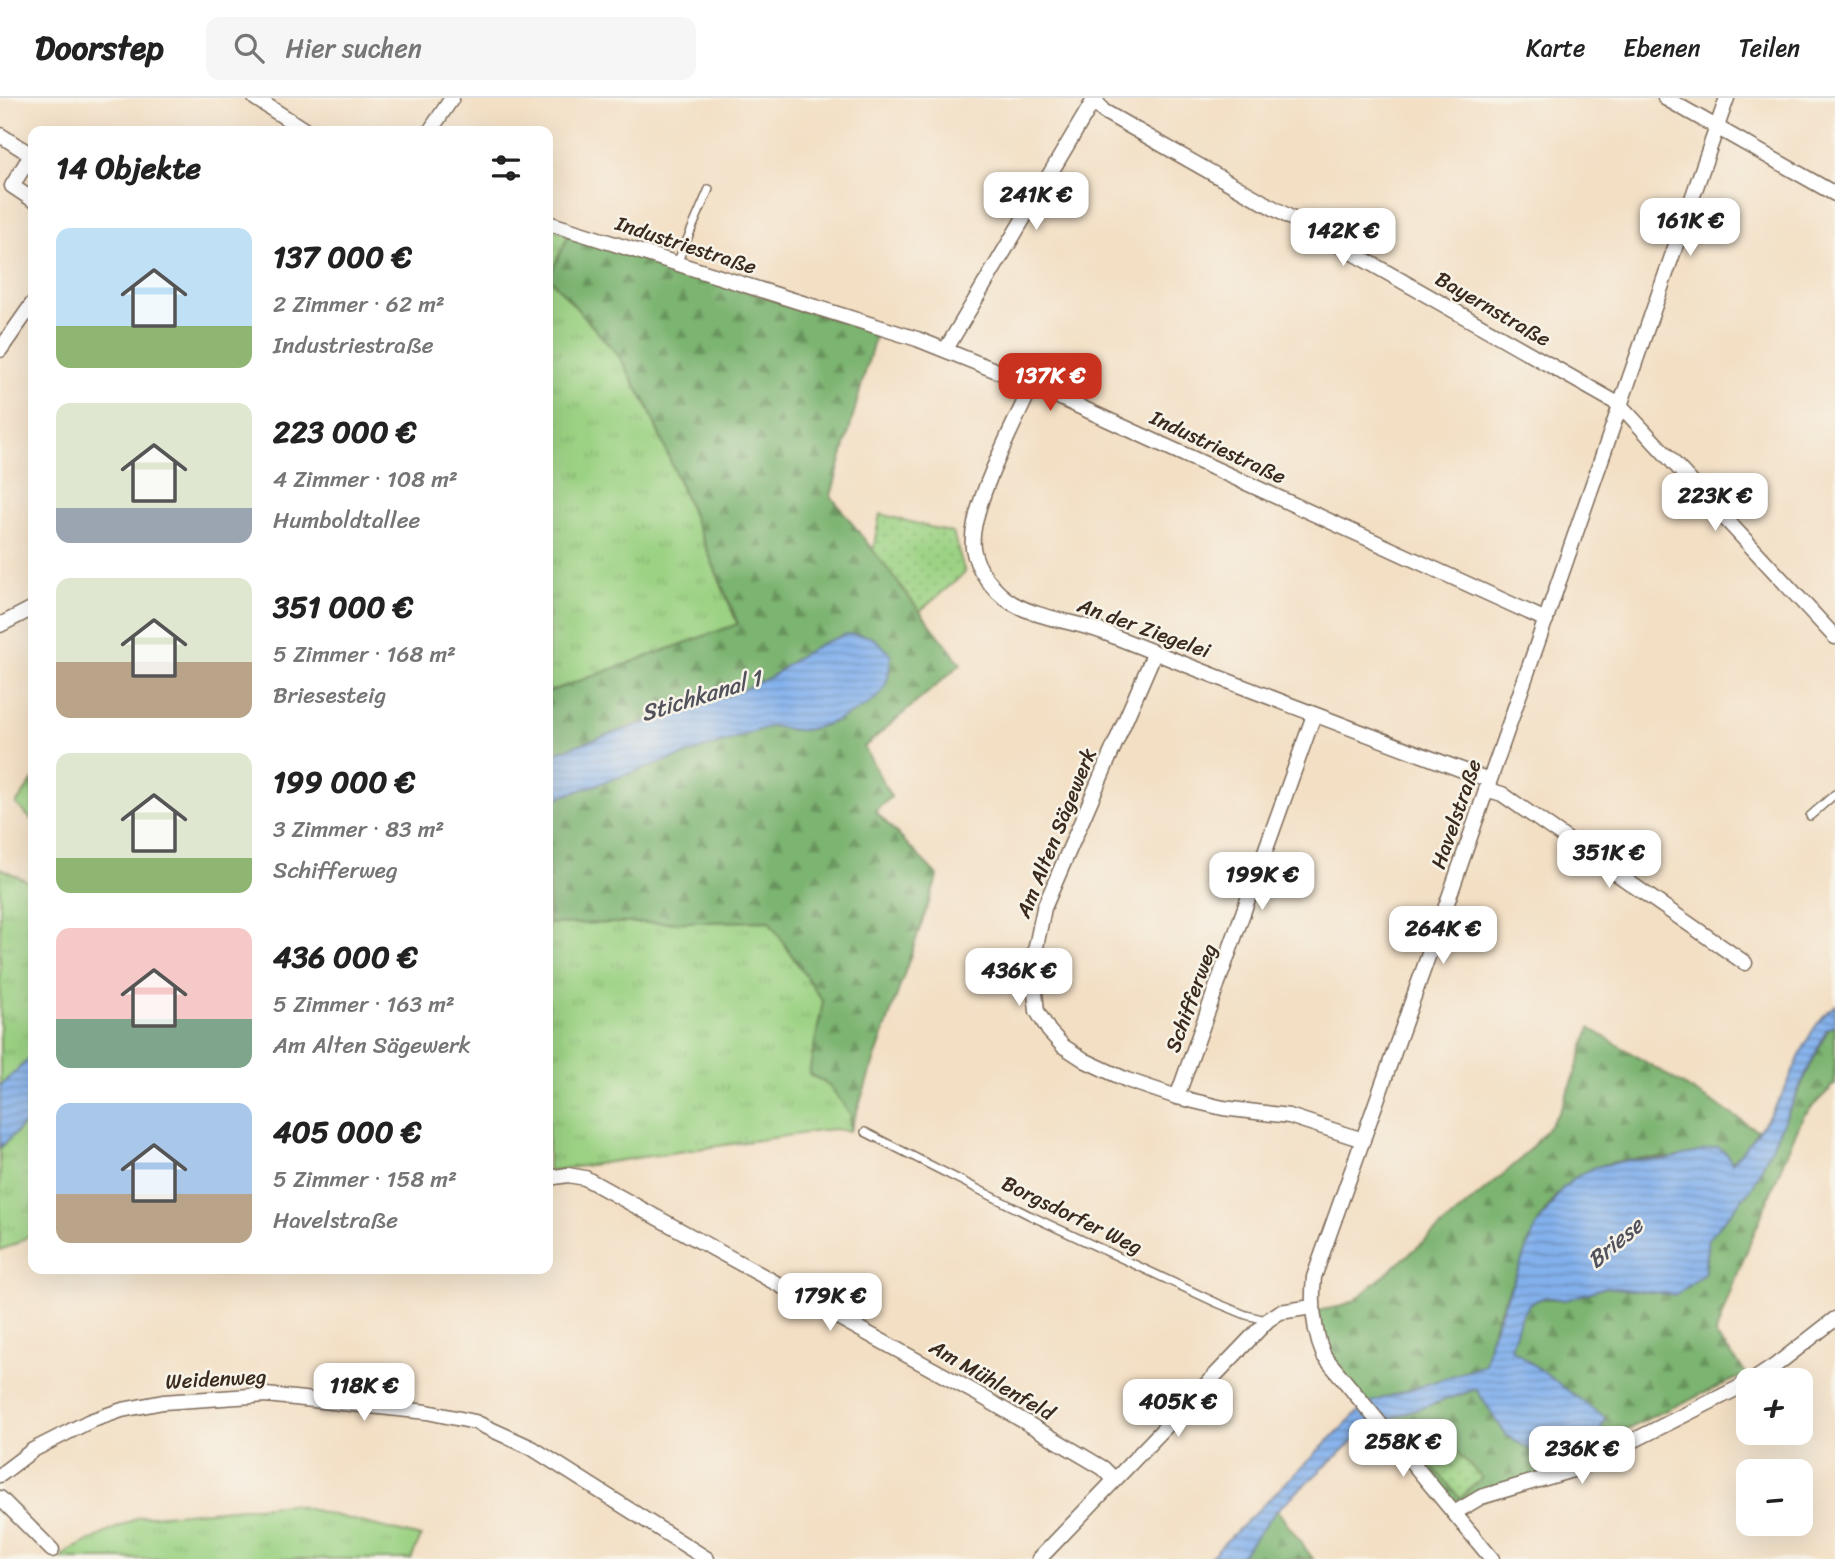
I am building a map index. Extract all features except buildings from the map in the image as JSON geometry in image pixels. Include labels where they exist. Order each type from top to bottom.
[{"type":"street","points":[[255,98],[298,126]]},
{"type":"street","points":[[433,126],[452,98]]},
{"type":"street","points":[[946,349],[1094,98]]},
{"type":"street","name":"Bayernstraße","points":[[1094,98],[1103,111],[1620,405],[1835,637]]},
{"type":"street","points":[[1665,98],[1835,194]]},
{"type":"street","name":"Havelstraße","points":[[1492,1559],[1324,1356],[1315,1332],[1312,1307],[1314,1277],[1727,98]]},
{"type":"street","points":[[0,135],[28,153]]},
{"type":"street","points":[[28,162],[12,186],[28,197]]},
{"type":"street","name":"Industriestraße","points":[[553,225],[946,349],[1032,385],[1546,620]]},
{"type":"street","points":[[0,350],[28,310]]},
{"type":"street","name":"An der Ziegelei","points":[[1032,385],[983,495],[974,523],[973,549],[980,568],[996,591],[1012,603],[1030,611],[1100,631],[1488,785],[1745,963]]},
{"type":"street","points":[[0,625],[28,611]]},
{"type":"street","name":"Am Alten Sägewerk","points":[[1153,654],[1044,908],[1034,955],[1033,978],[1037,1010],[1049,1031],[1063,1046],[1086,1061],[1127,1080],[1177,1097],[1223,1108],[1289,1116],[1363,1140]]},
{"type":"street","name":"Schifferweg","points":[[1177,1097],[1314,715]]},
{"type":"street","name":"Am Mühlenfeld","points":[[553,1177],[568,1175],[585,1178],[975,1393],[1103,1468],[1114,1479]]},
{"type":"street","points":[[1039,1559],[1268,1320],[1280,1312],[1312,1307]]},
{"type":"street","points":[[1773,1368],[1835,1319]]},
{"type":"street","points":[[1454,1513],[1481,1497],[1579,1468],[1736,1389]]},
{"type":"street","name":"Weidenweg","points":[[0,1475],[33,1450],[90,1421],[122,1410],[163,1402],[265,1395],[427,1412],[475,1422],[533,1448],[707,1559]]},
{"type":"street","points":[[0,1499],[52,1550]]},
{"type":"lane","points":[[677,264],[709,190]]},
{"type":"lane","points":[[1810,816],[1835,793]]},
{"type":"lane","name":"Borgsdorfer Weg","points":[[865,1132],[1092,1245],[1236,1311],[1268,1320]]},
{"type":"green space","points":[[553,229],[569,234],[553,268]]},
{"type":"green space","points":[[569,234],[876,333],[831,496],[961,664],[864,747],[891,797],[875,811],[938,876],[850,1131],[851,1115],[829,1085],[809,1074],[823,1002],[769,921],[553,924],[553,799],[771,726],[784,727],[823,643],[771,677],[739,691],[553,753],[553,690],[738,624],[648,407],[619,356],[553,282],[553,268]]},
{"type":"green space","points":[[553,282],[619,356],[648,407],[738,625],[553,690]]},
{"type":"green space","points":[[880,514],[953,533],[965,573],[920,611],[873,550]]},
{"type":"green space","points":[[28,787],[28,816],[16,804]]},
{"type":"green space","points":[[0,868],[28,882],[28,1060],[0,1086]]},
{"type":"green space","points":[[769,921],[823,1002],[809,1074],[829,1085],[851,1115],[850,1131],[833,1129],[553,1170],[553,924]]},
{"type":"green space","points":[[1835,1024],[1835,1084],[1804,1115],[1793,1138],[1715,1335],[1742,1368],[1736,1368],[1736,1379],[1651,1417],[1561,1472],[1456,1509],[1380,1421],[1477,1389],[1506,1435],[1536,1453],[1597,1436],[1606,1419],[1511,1348],[1521,1316],[1530,1303],[1545,1297],[1566,1300],[1606,1287],[1676,1295],[1704,1274],[1708,1239],[1753,1186],[1828,1029]]},
{"type":"green space","points":[[1590,1028],[1757,1130],[1748,1146],[1731,1163],[1642,1158],[1598,1167],[1579,1176],[1555,1197],[1538,1225],[1496,1320],[1485,1365],[1366,1404],[1327,1354],[1316,1311],[1343,1306],[1355,1300],[1519,1161],[1559,1112],[1572,1083]]},
{"type":"green space","points":[[28,1121],[28,1236],[0,1250],[0,1148]]},
{"type":"green space","points":[[1414,1425],[1439,1433],[1482,1478],[1460,1498],[1405,1434]]},
{"type":"green space","points":[[289,1504],[421,1537],[411,1559],[60,1559],[70,1550],[139,1517]]},
{"type":"green space","points":[[1277,1510],[1313,1559],[1238,1559]]},
{"type":"water","points":[[847,634],[872,638],[881,644],[891,655],[890,670],[882,692],[876,699],[855,712],[818,727],[795,730],[771,726],[553,799],[553,753],[739,691],[771,677],[823,643]]},
{"type":"water","name":"Briese","points":[[1835,1005],[1835,1024],[1827,1029],[1753,1186],[1708,1239],[1704,1274],[1676,1295],[1606,1287],[1566,1300],[1545,1297],[1530,1303],[1521,1316],[1511,1348],[1606,1419],[1597,1436],[1536,1453],[1506,1435],[1476,1389],[1370,1426],[1277,1510],[1238,1559],[1208,1559],[1366,1404],[1485,1365],[1490,1338],[1535,1229],[1561,1190],[1576,1177],[1595,1167],[1629,1160],[1665,1160],[1718,1147],[1727,1154],[1732,1163],[1772,1111],[1810,1034]]},
{"type":"water","points":[[28,1060],[28,1121],[0,1148],[0,1086]]},
{"type":"water label","name":"Stichkanal 1","points":[[701,696]]}]
